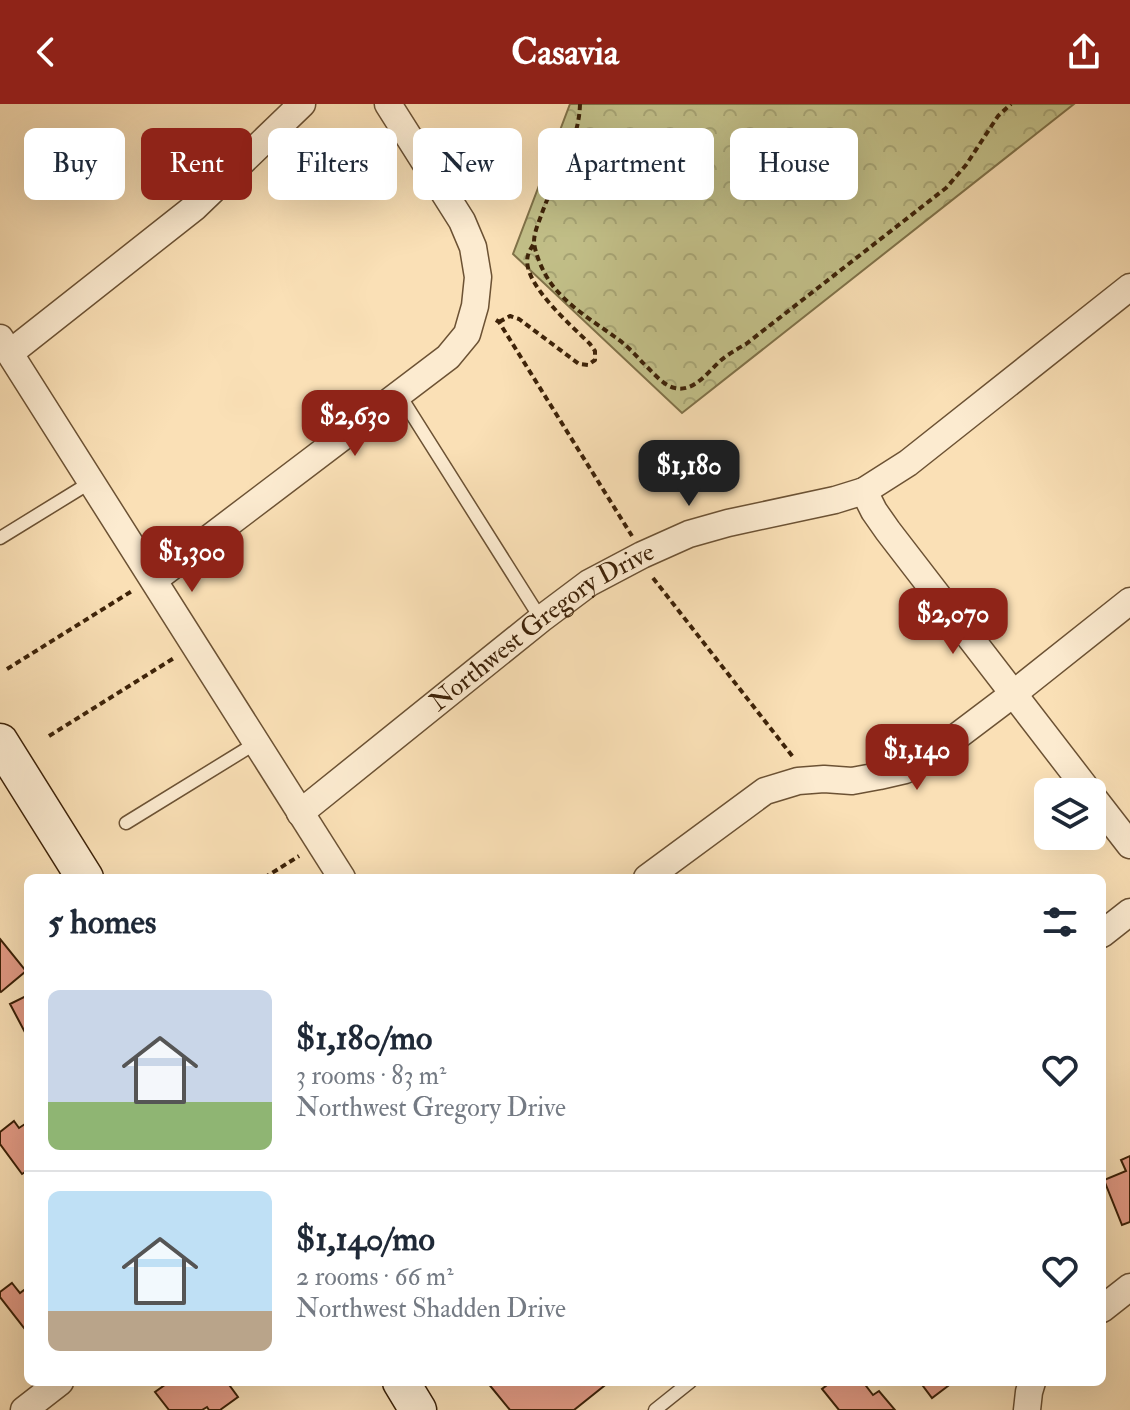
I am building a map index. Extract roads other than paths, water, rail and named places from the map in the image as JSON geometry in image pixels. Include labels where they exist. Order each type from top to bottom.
[{"type":"main road","points":[[0,742],[82,874]]},
{"type":"main road","points":[[403,1386],[418,1410]]},
{"type":"street","points":[[302,104],[195,207],[5,345],[91,482],[143,586],[256,743],[339,874]]},
{"type":"street","points":[[143,586],[448,357],[467,334],[475,306],[478,277],[473,247],[462,221],[388,104]]},
{"type":"street","name":"Northwest Gregory Drive","points":[[300,813],[589,583],[689,534],[864,491],[908,463],[1130,287]]},
{"type":"street","points":[[864,491],[888,531],[1078,778]]},
{"type":"street","points":[[652,874],[765,791],[798,781],[852,781],[905,770],[931,756],[1130,601]]},
{"type":"street","points":[[1106,814],[1130,845]]},
{"type":"street","points":[[1106,931],[1130,912]]},
{"type":"street","points":[[1106,1306],[1130,1287]]},
{"type":"street","points":[[24,1410],[55,1386]]},
{"type":"street","points":[[1027,1410],[1031,1386]]},
{"type":"lane","points":[[399,394],[541,619]]},
{"type":"lane","points":[[0,538],[91,482]]},
{"type":"lane","points":[[126,823],[256,743]]},
{"type":"lane","points":[[655,1410],[685,1386]]}]
